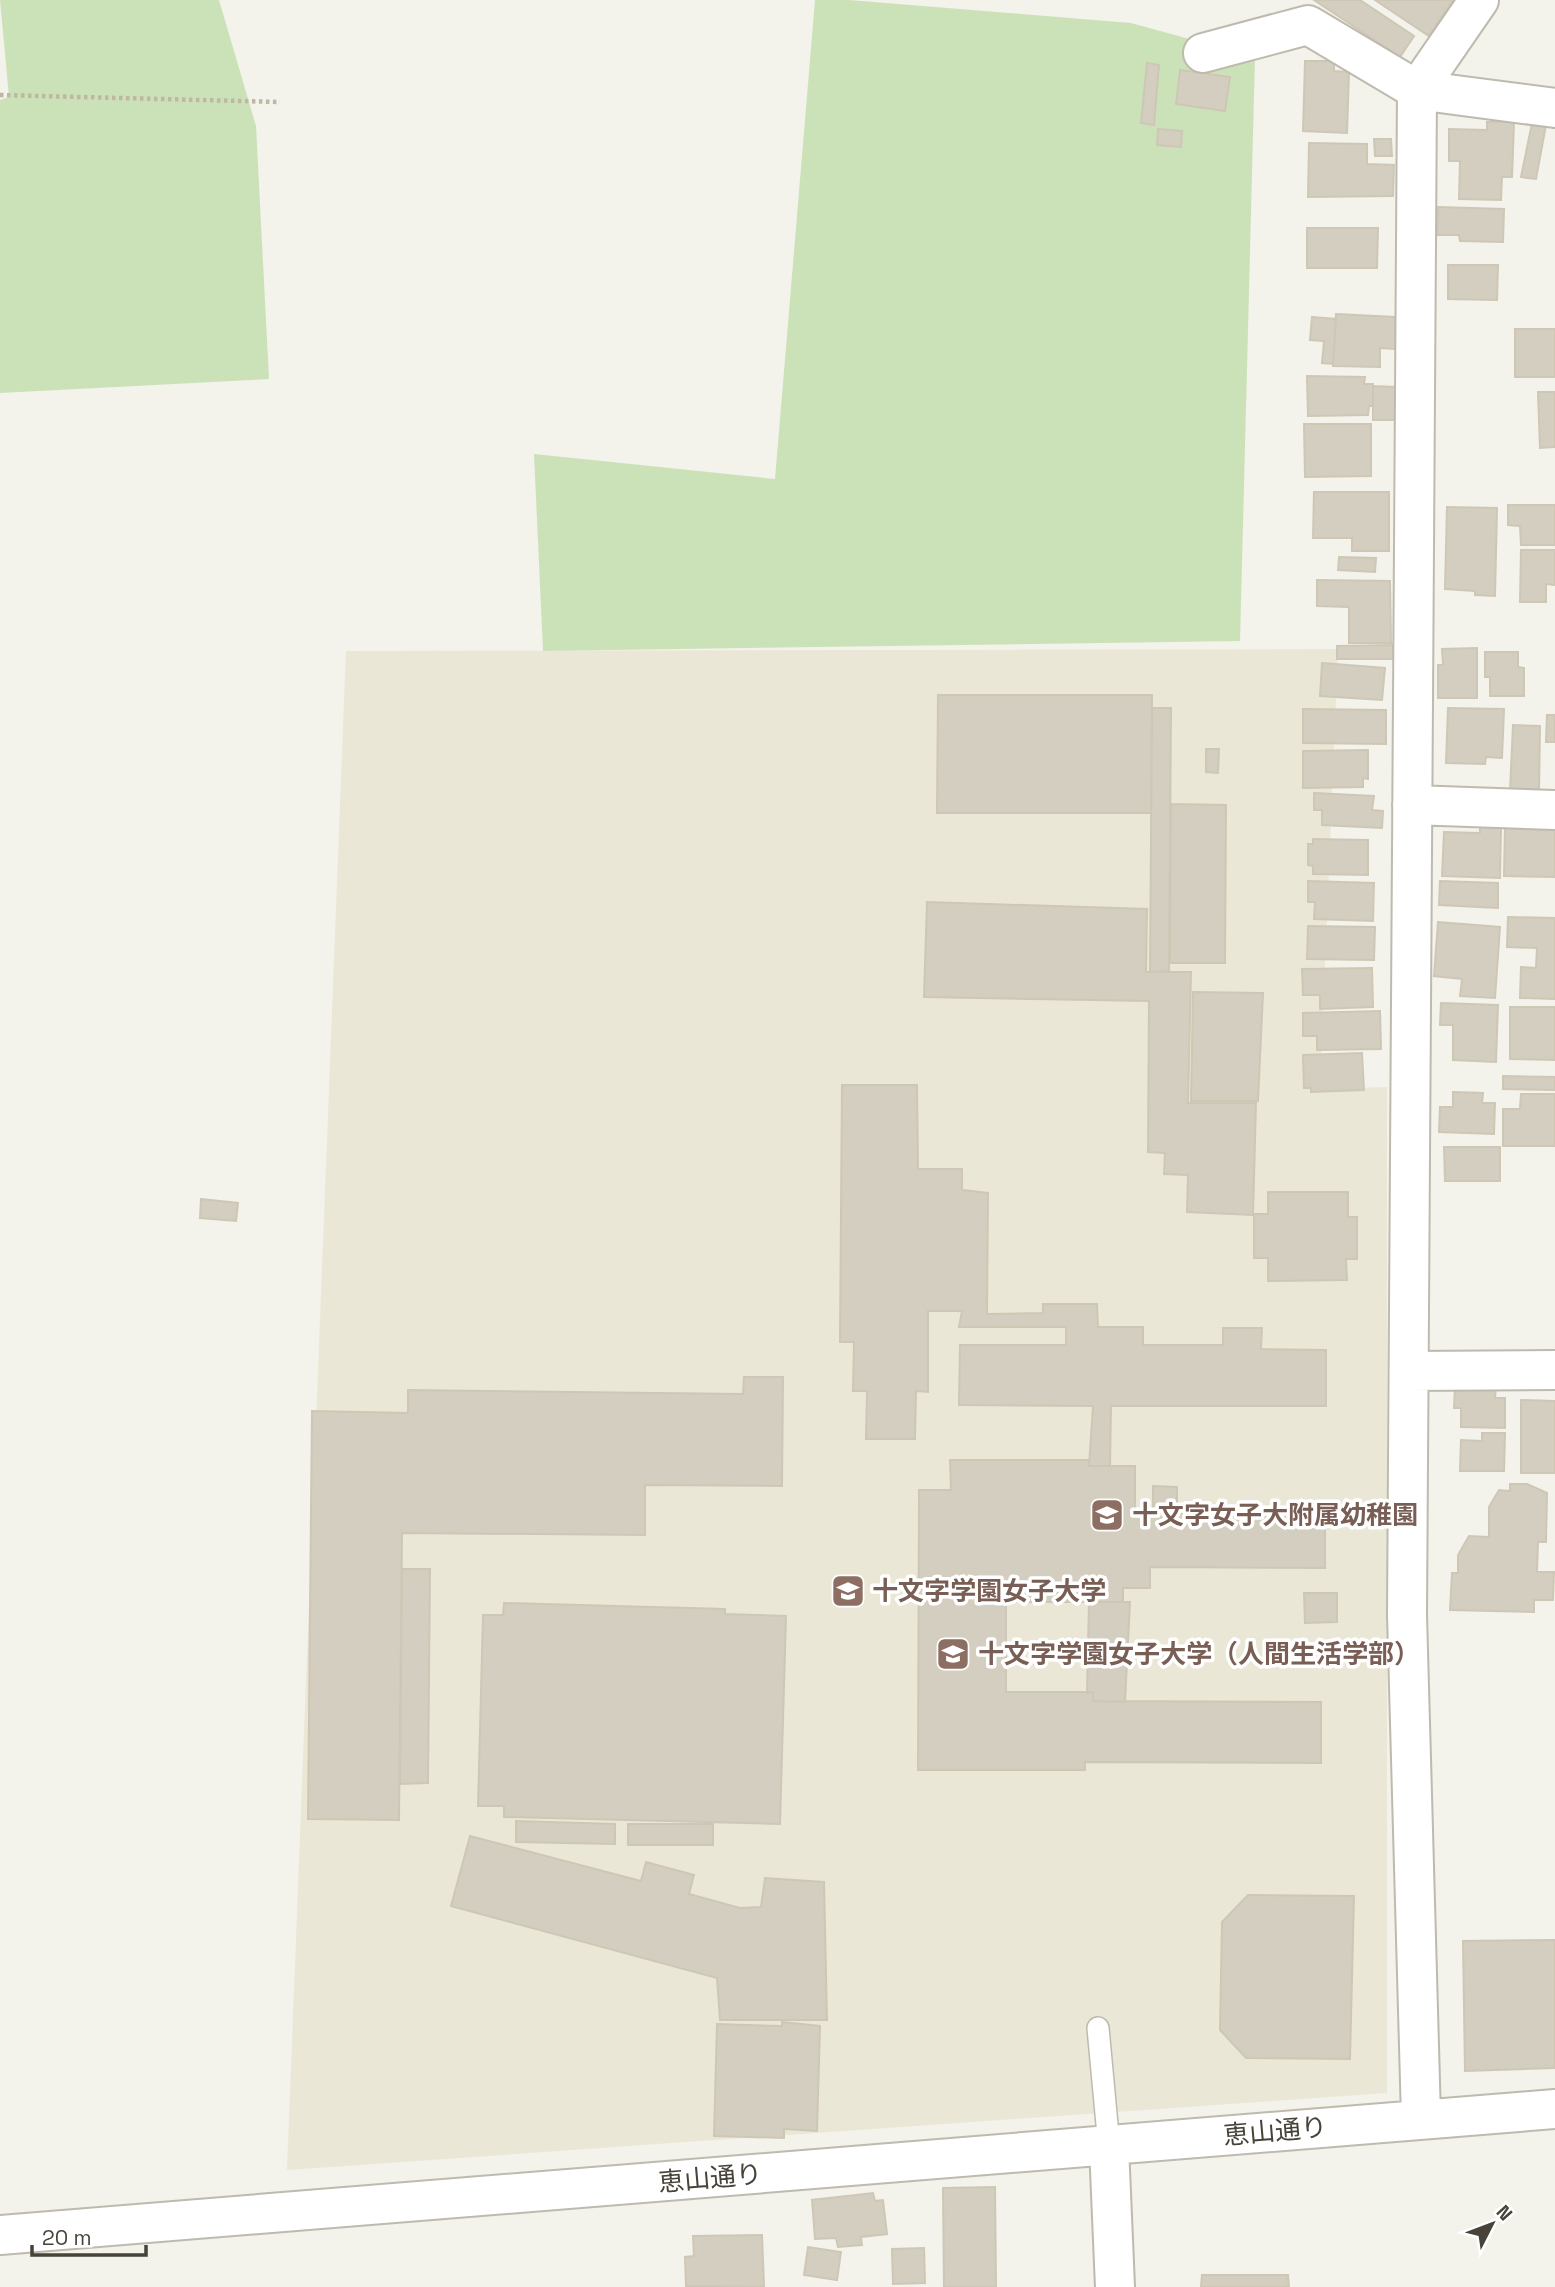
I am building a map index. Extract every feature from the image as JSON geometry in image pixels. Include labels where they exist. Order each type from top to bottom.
[{"type":"street","points":[[1421,2118],[1407,1615],[1417,90],[1479,0]]},
{"type":"street","points":[[1203,52],[1308,25],[1417,90],[1555,108]]},
{"type":"street","points":[[1412,805],[1555,810]]},
{"type":"street","points":[[1409,1371],[1555,1370]]},
{"type":"street","name":"恵山通り","points":[[0,2235],[1555,2109]]},
{"type":"street","points":[[1109,2146],[1115,2287]]},
{"type":"lane","points":[[1098,2028],[1109,2146]]},
{"type":"path","points":[[0,95],[281,102]]},
{"type":"shaded area","name":"十文字学園女子大学","points":[[1338,649],[1320,1089],[1387,1087],[1387,2093],[287,2170],[346,651]]},
{"type":"green space","points":[[0,0],[219,0],[256,126],[269,379],[0,393],[0,100],[9,97]]},
{"type":"green space","points":[[815,0],[849,0],[1131,23],[1255,57],[1240,641],[543,651],[534,454],[775,479]]},
{"type":"building","points":[[1314,0],[1360,0],[1414,36],[1400,57]]},
{"type":"building","points":[[1375,0],[1453,0],[1429,36]]},
{"type":"building","points":[[1305,61],[1334,61],[1334,71],[1349,72],[1347,133],[1303,131]]},
{"type":"building","points":[[1147,63],[1159,65],[1154,125],[1141,123]]},
{"type":"building","points":[[1180,70],[1230,77],[1225,111],[1176,104]]},
{"type":"building","points":[[1487,122],[1514,122],[1512,177],[1502,177],[1501,200],[1459,199],[1460,161],[1449,161],[1449,129],[1487,130]]},
{"type":"building","points":[[1532,123],[1546,125],[1536,179],[1521,177]]},
{"type":"building","points":[[1158,129],[1182,131],[1181,147],[1157,145]]},
{"type":"building","points":[[1374,139],[1391,139],[1392,156],[1375,156]]},
{"type":"building","points":[[1309,143],[1367,144],[1367,164],[1394,165],[1393,196],[1308,197]]},
{"type":"building","points":[[1438,207],[1504,209],[1503,242],[1460,241],[1459,235],[1437,235]]},
{"type":"building","points":[[1307,228],[1378,228],[1377,268],[1307,268]]},
{"type":"building","points":[[1448,265],[1498,265],[1497,300],[1448,299]]},
{"type":"building","points":[[1336,314],[1395,317],[1395,349],[1380,348],[1380,367],[1333,366]]},
{"type":"building","points":[[1312,317],[1336,319],[1333,364],[1322,363],[1324,341],[1310,340]]},
{"type":"building","points":[[1515,329],[1555,329],[1555,377],[1515,377]]},
{"type":"building","points":[[1307,376],[1365,377],[1364,384],[1373,384],[1373,406],[1369,406],[1368,415],[1308,416]]},
{"type":"building","points":[[1373,386],[1396,387],[1396,420],[1373,420]]},
{"type":"building","points":[[1538,392],[1555,392],[1555,447],[1540,448]]},
{"type":"building","points":[[1304,424],[1371,424],[1371,476],[1305,477]]},
{"type":"building","points":[[1314,492],[1389,492],[1389,551],[1352,551],[1352,538],[1313,538]]},
{"type":"building","points":[[1508,505],[1555,505],[1555,545],[1521,545],[1520,526],[1508,525]]},
{"type":"building","points":[[1447,507],[1497,508],[1495,596],[1475,595],[1475,591],[1445,589]]},
{"type":"building","points":[[1521,550],[1555,550],[1555,585],[1546,584],[1546,602],[1520,602]]},
{"type":"building","points":[[1339,557],[1376,558],[1375,572],[1338,570]]},
{"type":"building","points":[[1317,580],[1390,581],[1391,643],[1349,643],[1349,607],[1317,606]]},
{"type":"building","points":[[1393,645],[1394,659],[1337,659],[1337,646]]},
{"type":"building","points":[[1477,648],[1477,698],[1438,698],[1438,665],[1443,665],[1442,649]]},
{"type":"building","points":[[1485,652],[1518,652],[1518,667],[1524,668],[1524,696],[1490,696],[1490,677],[1485,677]]},
{"type":"building","points":[[1322,663],[1385,668],[1382,700],[1320,696]]},
{"type":"building","points":[[938,695],[1152,695],[1151,813],[937,813]]},
{"type":"building","points":[[1152,708],[1171,708],[1169,971],[1150,972]]},
{"type":"building","points":[[1448,708],[1504,709],[1502,758],[1486,757],[1485,764],[1446,763]]},
{"type":"building","points":[[1303,709],[1386,710],[1386,744],[1303,743]]},
{"type":"building","points":[[1547,715],[1555,715],[1555,742],[1546,742]]},
{"type":"building","points":[[1513,725],[1540,726],[1539,792],[1510,791]]},
{"type":"building","points":[[1206,749],[1219,749],[1218,773],[1206,772]]},
{"type":"building","points":[[1368,750],[1368,779],[1363,778],[1363,787],[1303,788],[1303,751]]},
{"type":"building","points":[[1314,793],[1374,796],[1372,810],[1383,811],[1382,828],[1322,825],[1322,810],[1314,810]]},
{"type":"building","points":[[1171,804],[1226,805],[1225,963],[1170,963]]},
{"type":"building","points":[[1505,825],[1555,827],[1555,877],[1504,876]]},
{"type":"building","points":[[1480,827],[1501,828],[1500,878],[1442,876],[1444,832],[1480,833]]},
{"type":"building","points":[[1313,839],[1368,840],[1368,875],[1313,874],[1313,866],[1308,865],[1308,844],[1313,844]]},
{"type":"building","points":[[1308,881],[1374,883],[1373,921],[1314,919],[1315,902],[1308,902]]},
{"type":"building","points":[[1440,881],[1498,883],[1498,908],[1439,905]]},
{"type":"building","points":[[927,902],[1147,909],[1146,972],[1191,972],[1188,1103],[1256,1103],[1253,1215],[1187,1212],[1188,1175],[1164,1174],[1165,1153],[1148,1152],[1149,1001],[924,997]]},
{"type":"building","points":[[1508,917],[1555,918],[1555,999],[1520,998],[1521,967],[1536,968],[1537,948],[1507,947]]},
{"type":"building","points":[[1438,922],[1500,927],[1495,998],[1460,996],[1462,979],[1434,976]]},
{"type":"building","points":[[1308,926],[1375,927],[1374,960],[1307,959]]},
{"type":"building","points":[[1372,968],[1373,1007],[1320,1009],[1320,995],[1303,995],[1302,969]]},
{"type":"building","points":[[1193,992],[1263,993],[1258,1101],[1191,1101]]},
{"type":"building","points":[[1441,1003],[1498,1005],[1496,1062],[1453,1060],[1453,1025],[1440,1025]]},
{"type":"building","points":[[1510,1007],[1555,1007],[1555,1060],[1510,1059]]},
{"type":"building","points":[[1380,1011],[1381,1049],[1317,1050],[1317,1036],[1303,1036],[1303,1013]]},
{"type":"building","points":[[1362,1053],[1364,1090],[1311,1092],[1311,1088],[1304,1088],[1303,1055]]},
{"type":"building","points":[[1503,1076],[1555,1077],[1555,1090],[1503,1089]]},
{"type":"building","points":[[842,1085],[917,1085],[918,1169],[962,1169],[962,1190],[988,1193],[987,1314],[1043,1313],[1043,1304],[1097,1304],[1098,1327],[1143,1327],[1143,1345],[1223,1345],[1223,1328],[1262,1328],[1261,1349],[1326,1350],[1326,1406],[1111,1406],[1110,1466],[1089,1466],[1093,1406],[959,1405],[960,1345],[1066,1345],[1066,1327],[959,1327],[962,1311],[928,1311],[928,1392],[916,1391],[915,1439],[866,1439],[867,1391],[853,1391],[854,1342],[840,1342]]},
{"type":"building","points":[[1453,1092],[1483,1093],[1482,1103],[1495,1103],[1494,1134],[1439,1132],[1440,1107],[1453,1107]]},
{"type":"building","points":[[1521,1094],[1555,1094],[1555,1146],[1503,1146],[1503,1109],[1520,1109]]},
{"type":"building","points":[[1444,1147],[1500,1147],[1500,1181],[1445,1181]]},
{"type":"building","points":[[1268,1192],[1348,1192],[1348,1217],[1357,1217],[1357,1259],[1346,1259],[1347,1280],[1268,1281],[1268,1258],[1254,1258],[1254,1214],[1268,1214]]},
{"type":"building","points":[[201,1199],[238,1203],[236,1221],[200,1218]]},
{"type":"building","points":[[744,1377],[783,1377],[782,1486],[645,1485],[645,1535],[402,1533],[399,1820],[308,1819],[312,1411],[408,1413],[408,1390],[743,1394]]},
{"type":"building","points":[[1455,1386],[1496,1387],[1495,1398],[1505,1398],[1505,1428],[1461,1427],[1461,1408],[1454,1408]]},
{"type":"building","points":[[1521,1400],[1555,1401],[1555,1473],[1521,1473]]},
{"type":"building","points":[[1482,1433],[1505,1433],[1504,1471],[1460,1471],[1461,1440],[1482,1441]]},
{"type":"building","name":"十文字学園女子大学","points":[[950,1460],[1089,1460],[1089,1466],[1135,1466],[1135,1511],[1153,1511],[1153,1486],[1177,1487],[1177,1514],[1325,1514],[1325,1568],[1150,1567],[1150,1588],[1123,1588],[1123,1602],[1006,1602],[1006,1692],[1093,1692],[1093,1701],[1321,1702],[1321,1763],[1085,1762],[1085,1770],[918,1770],[919,1490],[951,1490]]},
{"type":"building","points":[[1510,1484],[1527,1484],[1547,1493],[1546,1542],[1538,1542],[1537,1572],[1554,1572],[1553,1600],[1534,1600],[1534,1612],[1450,1610],[1452,1573],[1458,1573],[1458,1555],[1469,1536],[1489,1537],[1489,1507],[1499,1490],[1510,1491]]},
{"type":"building","points":[[402,1569],[430,1569],[428,1783],[400,1784]]},
{"type":"building","points":[[1304,1593],[1337,1593],[1337,1622],[1305,1623]]},
{"type":"building","points":[[1089,1602],[1130,1602],[1125,1702],[1093,1701],[1093,1692],[1087,1693]]},
{"type":"building","points":[[504,1603],[725,1609],[725,1614],[786,1616],[780,1824],[504,1817],[504,1806],[478,1806],[483,1615],[503,1615]]},
{"type":"building","points":[[516,1821],[615,1824],[615,1844],[516,1842]]},
{"type":"building","points":[[628,1824],[713,1824],[713,1845],[628,1845]]},
{"type":"building","points":[[470,1836],[641,1881],[646,1862],[694,1875],[689,1894],[740,1908],[761,1907],[765,1878],[824,1882],[827,2020],[720,2020],[717,1978],[451,1906]]},
{"type":"building","points":[[1248,1895],[1354,1896],[1350,2059],[1246,2058],[1220,2030],[1222,1922]]},
{"type":"building","points":[[1555,1940],[1555,2068],[1465,2071],[1463,1941]]},
{"type":"building","points":[[782,2022],[820,2026],[817,2131],[784,2129],[784,2138],[714,2136],[717,2024],[782,2026]]},
{"type":"building","points":[[995,2187],[996,2287],[944,2287],[943,2188]]},
{"type":"building","points":[[873,2193],[875,2201],[883,2200],[887,2234],[861,2237],[862,2245],[838,2247],[836,2238],[815,2239],[812,2200]]},
{"type":"building","points":[[762,2235],[764,2287],[686,2286],[685,2257],[694,2256],[693,2236]]},
{"type":"building","points":[[808,2247],[841,2252],[837,2280],[804,2275]]},
{"type":"building","points":[[924,2248],[925,2283],[893,2284],[892,2249]]},
{"type":"building","points":[[1202,2275],[1288,2275],[1289,2287],[1201,2287]]},
{"type":"place","name":"十文字女子大附属幼稚園","points":[[1107,1515]]},
{"type":"place","name":"十文字学園女子大学","points":[[848,1591]]},
{"type":"place","name":"十文字学園女子大学（人間生活学部）","points":[[953,1654]]}]
